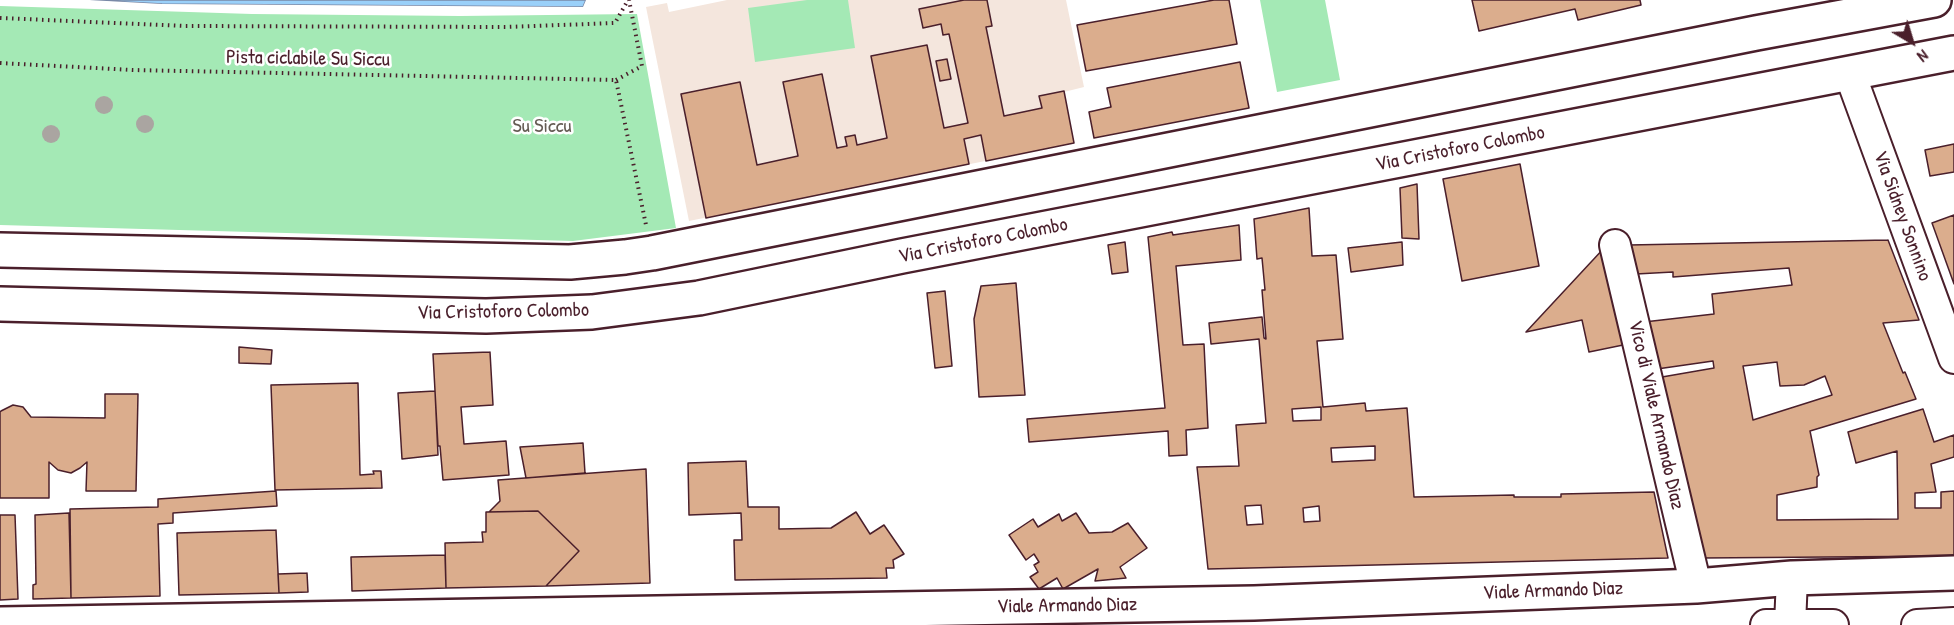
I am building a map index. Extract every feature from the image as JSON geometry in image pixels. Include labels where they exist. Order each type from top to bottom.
[{"type":"main road","points":[[0,250],[570,262],[652,253],[1756,33],[1934,0]]},
{"type":"main road","name":"Via Cristoforo Colombo","points":[[0,304],[486,316],[592,312],[656,304],[699,298],[902,256],[1954,53]]},
{"type":"main road","name":"Viale Armando Diaz","points":[[14,624],[1242,603],[1696,586],[1792,579],[1954,573]]},
{"type":"street","name":"Via Sidney Sonnino","points":[[1850,74],[1954,358]]},
{"type":"street","name":"Vico di Viale Armando Diaz","points":[[1615,245],[1696,586]]},
{"type":"street","points":[[1792,579],[1782,625],[1833,625]]},
{"type":"street","points":[[1917,625],[1954,623]]},
{"type":"path","points":[[0,18],[185,26],[506,27],[615,23],[628,0]]},
{"type":"path","points":[[628,0],[642,66],[616,80],[652,253]]},
{"type":"path","name":"Pista ciclabile Su Siccu","points":[[0,63],[133,70],[616,80]]},
{"type":"shaded area","points":[[727,0],[1066,0],[1084,87],[1064,92],[1074,143],[689,221],[646,7],[667,3],[669,12]]},
{"type":"green space","points":[[807,0],[848,0],[855,48],[755,62],[748,8]]},
{"type":"green space","points":[[1260,0],[1325,0],[1340,80],[1277,92]]},
{"type":"green space","name":"Su Siccu","points":[[0,6],[252,14],[460,16],[637,14],[676,228],[573,241],[0,225]]},
{"type":"water","points":[[91,0],[586,0],[583,7],[162,4]]},
{"type":"pier","points":[[88,0],[162,4],[583,7],[586,0],[589,0],[583,10],[162,7],[90,3]]},
{"type":"building","points":[[964,0],[987,0],[992,26],[986,27],[1004,116],[1042,108],[1039,96],[1064,91],[1074,143],[986,161],[981,135],[964,139],[969,164],[706,218],[681,94],[740,82],[757,165],[798,156],[783,82],[822,74],[837,148],[847,146],[845,137],[855,135],[857,145],[887,138],[871,56],[927,45],[944,128],[968,123],[949,34],[943,35],[941,24],[923,28],[919,9]]},
{"type":"building","points":[[1214,0],[1229,0],[1237,44],[1086,71],[1077,25]]},
{"type":"building","points":[[1472,0],[1640,0],[1641,5],[1578,20],[1575,9],[1479,31]]},
{"type":"building","points":[[947,59],[951,79],[940,81],[936,61]]},
{"type":"building","points":[[1240,62],[1249,108],[1094,138],[1089,112],[1111,107],[1107,88]]},
{"type":"building","points":[[1954,144],[1954,172],[1930,176],[1925,150]]},
{"type":"building","points":[[1520,164],[1539,266],[1462,281],[1443,179]]},
{"type":"building","points":[[1417,184],[1419,239],[1402,238],[1400,188]]},
{"type":"building","points":[[1309,208],[1312,256],[1336,255],[1343,339],[1317,341],[1323,407],[1365,403],[1366,411],[1407,408],[1414,497],[1514,495],[1514,497],[1561,497],[1561,494],[1654,492],[1668,558],[1208,569],[1197,467],[1239,466],[1236,425],[1266,423],[1259,339],[1211,344],[1209,323],[1262,317],[1266,339],[1262,258],[1257,259],[1254,219]],"holes":[[[1321,407],[1321,420],[1293,421],[1292,409]],[[1375,446],[1375,460],[1332,462],[1331,448]],[[1261,505],[1263,524],[1247,525],[1245,506]],[[1319,506],[1320,521],[1304,522],[1303,508]]]},
{"type":"building","points":[[1954,215],[1954,284],[1932,223]]},
{"type":"building","points":[[1239,225],[1241,260],[1176,266],[1183,345],[1204,344],[1208,428],[1186,430],[1187,455],[1169,456],[1168,431],[1029,442],[1027,419],[1165,408],[1148,237],[1172,232],[1173,235]]},
{"type":"building","points":[[1888,240],[1919,320],[1883,323],[1916,399],[1810,431],[1819,475],[1817,487],[1777,495],[1777,520],[1898,519],[1897,451],[1856,463],[1848,432],[1923,409],[1934,442],[1954,435],[1954,457],[1931,464],[1936,492],[1915,493],[1915,508],[1941,508],[1941,492],[1954,491],[1954,556],[1702,558],[1662,377],[1714,368],[1713,361],[1650,370],[1644,322],[1714,314],[1712,294],[1792,285],[1789,268],[1673,277],[1673,272],[1636,274],[1629,245]],"holes":[[[1777,362],[1780,386],[1804,385],[1825,376],[1832,395],[1753,420],[1743,366]]]},
{"type":"building","points":[[1125,242],[1128,272],[1112,274],[1108,245]]},
{"type":"building","points":[[1402,242],[1403,265],[1351,272],[1348,248]]},
{"type":"building","points":[[1605,247],[1628,344],[1589,352],[1582,320],[1526,332]]},
{"type":"building","points":[[1016,283],[1025,395],[979,397],[974,319],[981,286]]},
{"type":"building","points":[[945,291],[952,366],[935,368],[927,293]]},
{"type":"building","points":[[239,347],[272,350],[271,364],[239,363]]},
{"type":"building","points":[[490,352],[493,405],[461,407],[464,444],[506,441],[509,475],[443,480],[440,446],[438,446],[433,354]]},
{"type":"building","points":[[358,383],[360,475],[381,471],[382,488],[275,490],[271,385]]},
{"type":"building","points":[[435,391],[438,455],[402,459],[398,393]]},
{"type":"building","points":[[105,394],[138,394],[136,491],[86,491],[87,462],[71,473],[58,470],[49,462],[49,498],[0,498],[1,411],[13,405],[23,407],[31,417],[105,418]]},
{"type":"building","points":[[583,443],[585,473],[526,478],[520,447]]},
{"type":"building","points":[[746,461],[748,507],[779,507],[779,529],[831,528],[856,512],[870,534],[884,525],[904,554],[893,560],[894,568],[886,568],[887,578],[735,580],[734,540],[742,540],[741,513],[689,515],[688,463]]},
{"type":"building","points":[[646,469],[650,583],[546,586],[579,551],[538,511],[489,512],[500,501],[498,480]]},
{"type":"building","points":[[276,491],[277,506],[173,513],[173,523],[158,524],[160,596],[71,598],[70,509],[158,507],[158,499]]},
{"type":"building","points":[[538,511],[579,551],[546,586],[446,588],[445,543],[483,542],[482,532],[486,532],[486,512]]},
{"type":"building","points":[[69,513],[71,598],[33,599],[33,585],[36,584],[35,515]]},
{"type":"building","points":[[1076,513],[1089,533],[1112,532],[1128,523],[1147,548],[1120,567],[1126,578],[1095,581],[1098,569],[1063,589],[1057,578],[1039,589],[1030,577],[1038,572],[1034,565],[1039,562],[1034,554],[1026,560],[1009,535],[1033,519],[1038,527],[1059,514],[1062,521]]},
{"type":"building","points":[[0,515],[15,515],[18,599],[0,600]]},
{"type":"building","points":[[276,530],[279,593],[179,595],[177,533]]},
{"type":"building","points":[[445,555],[446,588],[352,591],[351,557]]},
{"type":"building","points":[[307,573],[308,592],[279,593],[278,574]]}]
